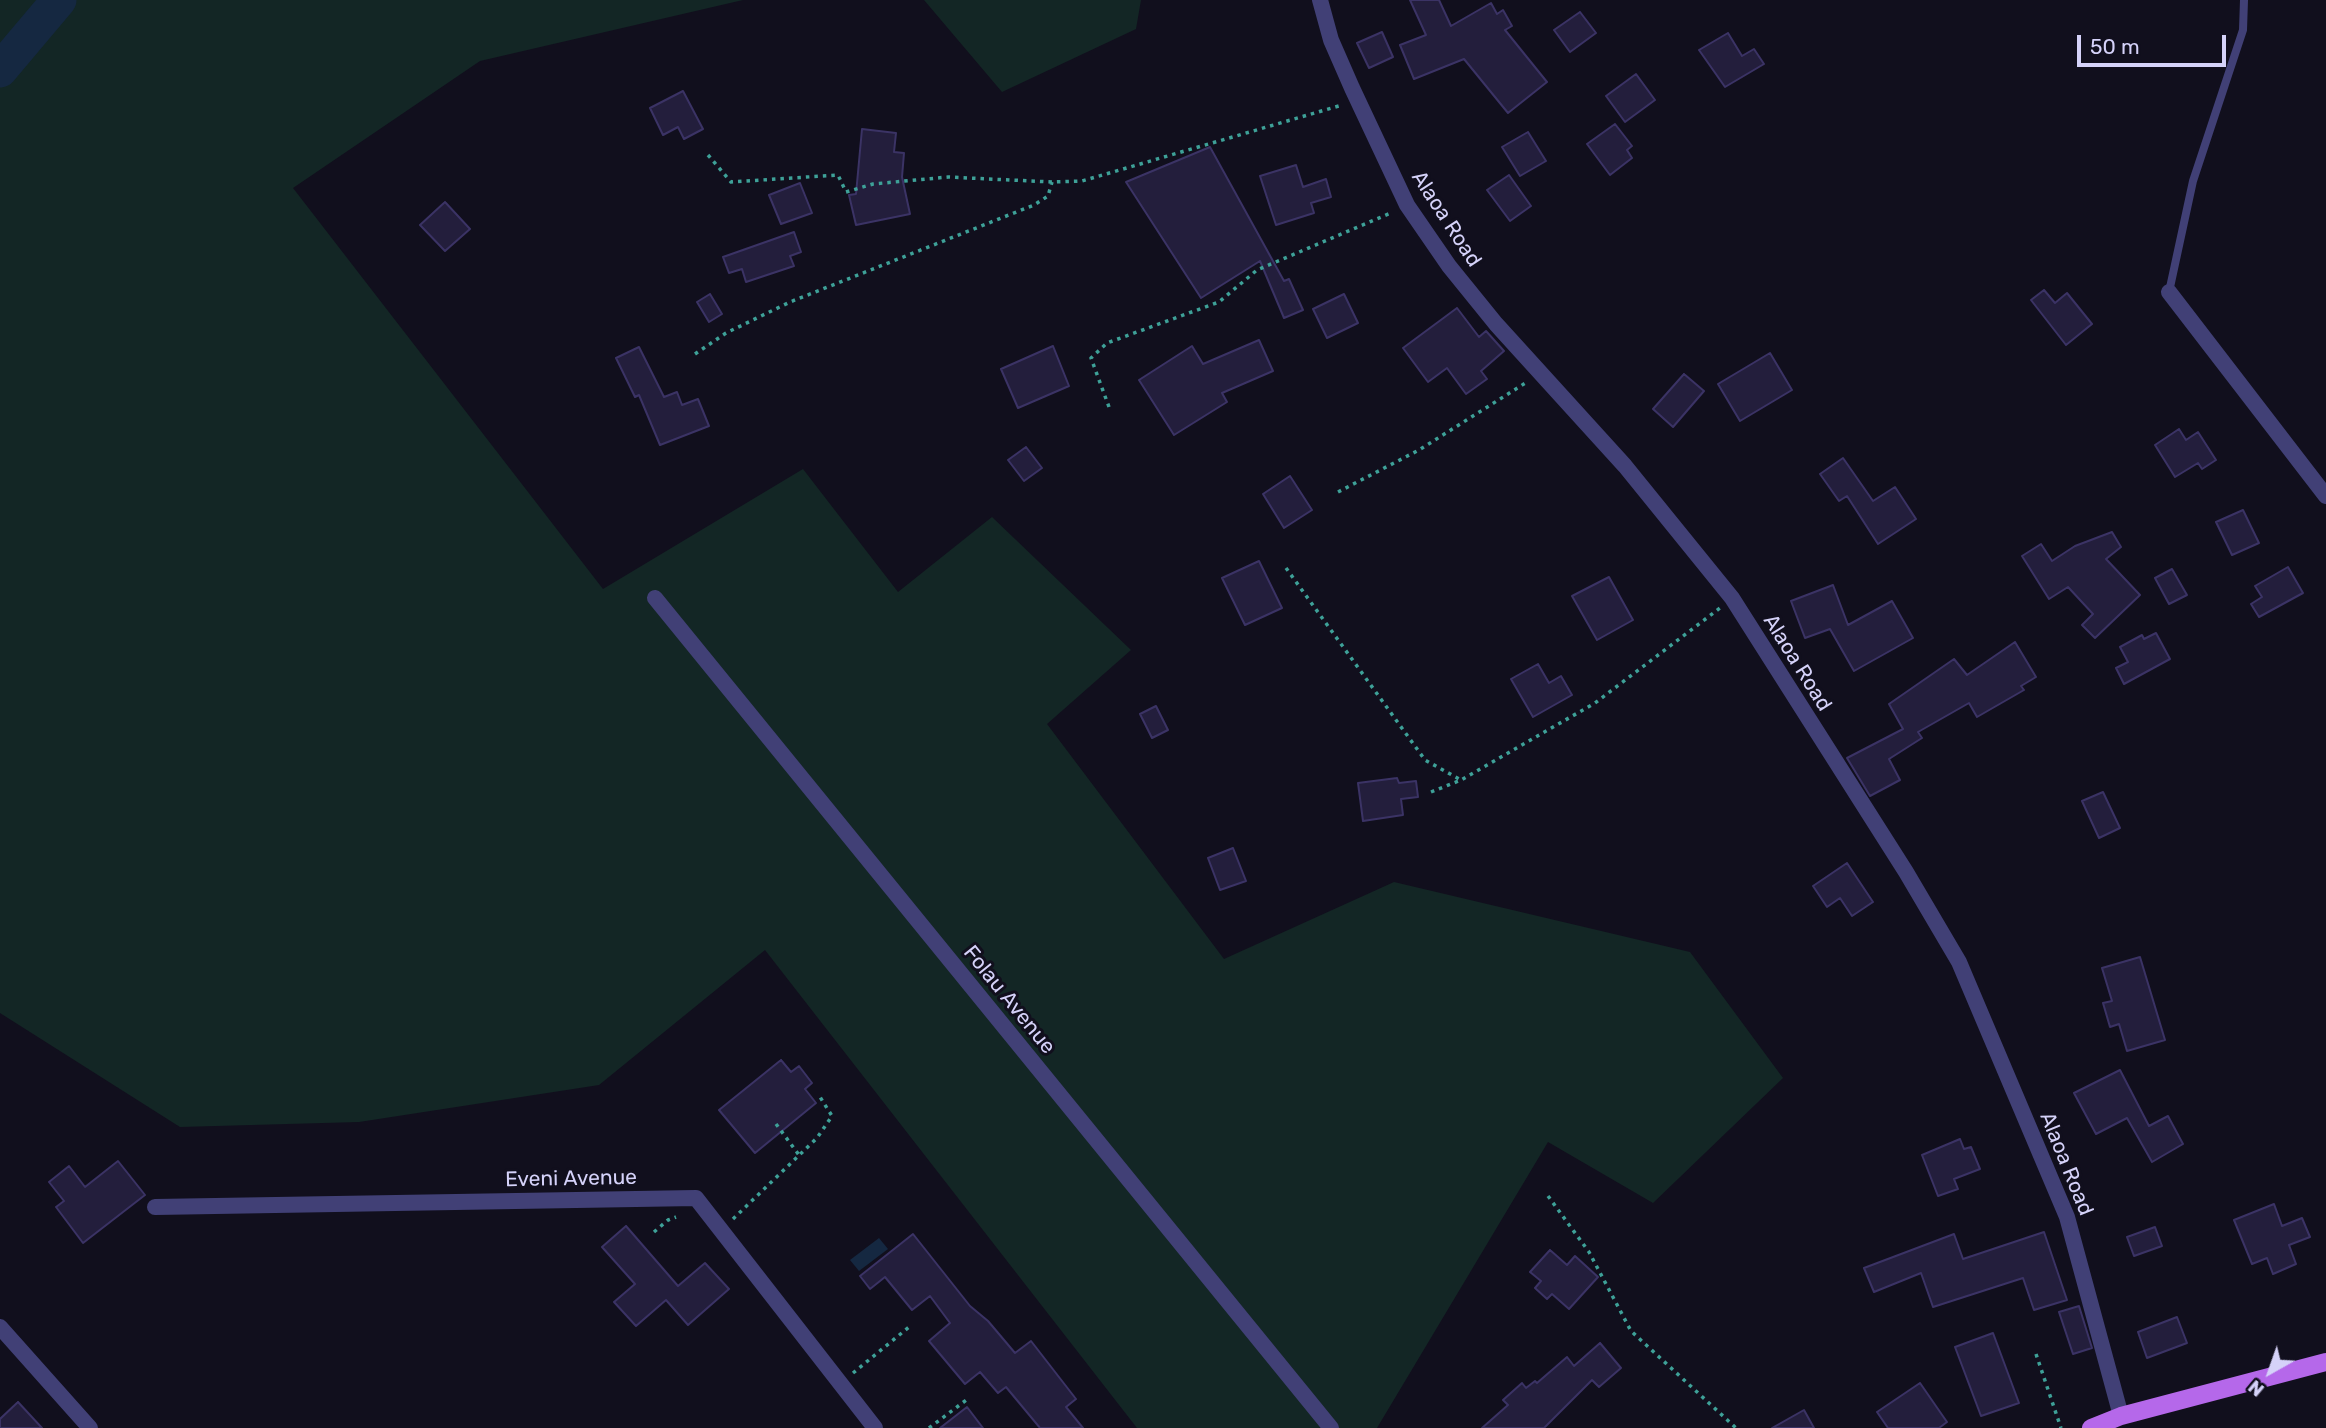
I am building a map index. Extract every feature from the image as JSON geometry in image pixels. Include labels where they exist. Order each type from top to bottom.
[{"type":"main road","points":[[2091,1428],[2121,1416],[2326,1362]]},
{"type":"street","name":"Alaoa Road","points":[[1320,0],[1331,40],[1407,205],[1449,266],[1540,373],[1625,466],[1732,598],[1906,872],[1959,962],[2067,1217],[2121,1416]]},
{"type":"street","points":[[2169,292],[2326,496]]},
{"type":"street","name":"Folau Avenue","points":[[655,597],[1331,1428]]},
{"type":"street","name":"Eveni Avenue","points":[[155,1207],[696,1198],[705,1209]]},
{"type":"street","points":[[705,1209],[875,1428]]},
{"type":"street","points":[[0,1327],[90,1428]]},
{"type":"lane","points":[[2169,292],[2193,181],[2243,30],[2244,0]]},
{"type":"path","points":[[708,155],[731,182],[838,175],[846,191],[873,184],[948,177],[1082,181],[1357,100]]},
{"type":"path","points":[[695,354],[726,333],[790,302],[1034,205],[1048,196],[1052,182]]},
{"type":"path","points":[[1109,407],[1091,358],[1107,343],[1219,302],[1257,270],[1407,205]]},
{"type":"path","points":[[1338,492],[1419,450],[1540,373]]},
{"type":"path","points":[[1286,569],[1425,760],[1461,780]]},
{"type":"path","points":[[1431,792],[1461,780],[1595,703],[1732,598]]},
{"type":"path","points":[[721,1230],[799,1155],[832,1116],[820,1097]]},
{"type":"path","points":[[776,1124],[799,1155]]},
{"type":"path","points":[[1548,1196],[1589,1252],[1631,1331],[1736,1428]]},
{"type":"path","points":[[654,1233],[668,1220],[705,1209]]},
{"type":"path","points":[[840,1383],[909,1326]]},
{"type":"path","points":[[2036,1354],[2061,1428]]},
{"type":"path","points":[[929,1428],[969,1398]]},
{"type":"green space","points":[[0,0],[743,0],[480,61],[293,188],[603,589],[803,469],[898,592],[992,517],[1131,650],[1047,724],[1224,959],[1394,882],[1690,952],[1783,1078],[1653,1203],[1548,1142],[1377,1428],[1137,1428],[765,950],[599,1085],[359,1122],[180,1127],[0,1013]]},
{"type":"green space","points":[[924,0],[1141,0],[1136,29],[1002,92]]},
{"type":"water","points":[[879,1238],[888,1249],[859,1271],[850,1260]]},
{"type":"building","points":[[1410,0],[1439,0],[1451,26],[1491,3],[1497,14],[1503,10],[1512,26],[1505,30],[1547,82],[1508,113],[1464,59],[1414,79],[1400,45],[1426,35]]},
{"type":"building","points":[[1580,12],[1596,33],[1570,52],[1554,30]]},
{"type":"building","points":[[1382,32],[1393,57],[1369,68],[1357,43]]},
{"type":"building","points":[[1728,33],[1742,56],[1754,49],[1764,64],[1725,87],[1699,50]]},
{"type":"building","points":[[1636,74],[1655,100],[1625,122],[1606,96]]},
{"type":"building","points":[[683,91],[703,129],[684,139],[678,127],[663,135],[650,108]]},
{"type":"building","points":[[1615,124],[1632,146],[1627,150],[1632,158],[1610,175],[1587,144]]},
{"type":"building","points":[[862,129],[896,133],[894,152],[904,153],[902,177],[910,214],[856,225],[849,195],[856,194]]},
{"type":"building","points":[[1528,132],[1546,161],[1520,176],[1502,147]]},
{"type":"building","points":[[1210,147],[1284,281],[1289,279],[1303,310],[1284,318],[1260,261],[1201,298],[1126,182]]},
{"type":"building","points":[[1296,165],[1303,187],[1326,179],[1331,197],[1311,203],[1314,213],[1276,225],[1260,176]]},
{"type":"building","points":[[1509,175],[1531,206],[1510,221],[1487,190]]},
{"type":"building","points":[[800,183],[812,213],[781,224],[769,195]]},
{"type":"building","points":[[445,202],[470,229],[445,251],[420,225]]},
{"type":"building","points":[[794,232],[801,252],[790,256],[794,266],[746,282],[742,269],[729,273],[723,257]]},
{"type":"building","points":[[2044,290],[2055,303],[2067,293],[2092,324],[2066,345],[2031,300]]},
{"type":"building","points":[[710,294],[722,314],[709,322],[697,302]]},
{"type":"building","points":[[1344,294],[1358,323],[1327,338],[1313,309]]},
{"type":"building","points":[[1457,308],[1479,337],[1486,331],[1504,351],[1481,371],[1487,379],[1466,394],[1447,368],[1428,382],[1403,348]]},
{"type":"building","points":[[1259,340],[1273,371],[1222,393],[1227,402],[1174,435],[1139,380],[1192,346],[1203,364]]},
{"type":"building","points":[[1053,346],[1069,386],[1018,408],[1001,369]]},
{"type":"building","points":[[639,347],[664,397],[677,392],[682,405],[698,399],[709,426],[660,445],[639,395],[635,397],[616,358]]},
{"type":"building","points":[[1770,353],[1792,390],[1740,421],[1718,384]]},
{"type":"building","points":[[1684,374],[1704,391],[1673,427],[1653,409]]},
{"type":"building","points":[[2179,429],[2186,440],[2198,432],[2216,460],[2202,469],[2198,463],[2175,477],[2155,445]]},
{"type":"building","points":[[1026,447],[1042,468],[1024,481],[1008,460]]},
{"type":"building","points":[[1843,458],[1873,501],[1895,487],[1916,519],[1878,544],[1847,496],[1839,501],[1820,474]]},
{"type":"building","points":[[1290,476],[1312,510],[1284,528],[1263,494]]},
{"type":"building","points":[[2243,510],[2259,543],[2232,555],[2216,522]]},
{"type":"building","points":[[2112,532],[2121,547],[2106,559],[2140,595],[2095,638],[2082,625],[2093,614],[2068,587],[2049,599],[2022,556],[2041,544],[2052,561],[2075,546]]},
{"type":"building","points":[[1259,561],[1282,608],[1245,625],[1222,578]]},
{"type":"building","points":[[2288,567],[2303,593],[2259,617],[2251,604],[2262,597],[2255,586]]},
{"type":"building","points":[[2172,569],[2187,595],[2169,604],[2155,578]]},
{"type":"building","points":[[1609,577],[1633,620],[1597,640],[1572,596]]},
{"type":"building","points":[[1833,585],[1848,625],[1892,601],[1913,638],[1854,671],[1830,629],[1805,638],[1791,601]]},
{"type":"building","points":[[2156,633],[2170,659],[2124,684],[2116,668],[2128,662],[2120,647],[2142,635],[2144,639]]},
{"type":"building","points":[[2015,642],[2036,677],[2021,686],[2024,690],[1977,717],[1969,703],[1918,732],[1922,738],[1889,759],[1900,780],[1870,796],[1847,758],[1903,729],[1889,704],[1954,659],[1967,675]]},
{"type":"building","points":[[1538,664],[1549,683],[1561,676],[1572,695],[1533,717],[1511,679]]},
{"type":"building","points":[[1156,706],[1168,730],[1152,738],[1140,714]]},
{"type":"building","points":[[1397,778],[1399,783],[1416,781],[1418,797],[1401,799],[1403,815],[1363,821],[1358,783]]},
{"type":"building","points":[[2103,792],[2120,828],[2099,838],[2082,801]]},
{"type":"building","points":[[1233,848],[1246,881],[1220,890],[1208,858]]},
{"type":"building","points":[[1847,863],[1873,902],[1852,916],[1840,898],[1827,907],[1813,886]]},
{"type":"building","points":[[2140,957],[2165,1040],[2127,1051],[2119,1024],[2110,1027],[2103,1003],[2112,1001],[2102,968]]},
{"type":"building","points":[[781,1060],[791,1072],[799,1066],[812,1083],[805,1089],[816,1103],[755,1153],[719,1110]]},
{"type":"building","points":[[2120,1070],[2149,1126],[2168,1116],[2183,1144],[2152,1162],[2127,1118],[2096,1134],[2074,1093]]},
{"type":"building","points":[[1960,1139],[1964,1149],[1971,1147],[1980,1169],[1954,1179],[1958,1189],[1938,1196],[1922,1155]]},
{"type":"building","points":[[118,1161],[145,1195],[83,1243],[56,1207],[64,1201],[49,1182],[69,1166],[85,1187]]},
{"type":"building","points":[[2274,1204],[2282,1226],[2302,1218],[2310,1237],[2289,1245],[2296,1264],[2273,1274],[2267,1258],[2252,1264],[2234,1220]]},
{"type":"building","points":[[626,1226],[678,1286],[705,1263],[729,1289],[688,1325],[666,1300],[636,1326],[614,1302],[635,1284],[602,1247]]},
{"type":"building","points":[[2155,1227],[2162,1246],[2134,1256],[2127,1237]]},
{"type":"building","points":[[2044,1232],[2067,1300],[2034,1310],[2023,1278],[1933,1307],[1921,1273],[1874,1292],[1864,1268],[1954,1234],[1963,1259]]},
{"type":"building","points":[[913,1234],[970,1306],[988,1321],[1015,1353],[1031,1341],[1076,1399],[1066,1407],[1083,1428],[1040,1428],[1006,1387],[998,1393],[980,1372],[965,1384],[929,1341],[950,1323],[930,1296],[912,1310],[885,1277],[870,1289],[860,1276]]},
{"type":"building","points":[[1550,1250],[1567,1265],[1575,1256],[1598,1277],[1569,1309],[1552,1294],[1547,1299],[1535,1288],[1541,1281],[1530,1272]]},
{"type":"building","points":[[2079,1306],[2092,1348],[2073,1354],[2059,1312]]},
{"type":"building","points":[[2177,1317],[2187,1343],[2147,1358],[2138,1332]]},
{"type":"building","points":[[1993,1333],[2019,1403],[1981,1416],[1955,1347]]},
{"type":"building","points":[[1600,1343],[1621,1368],[1599,1387],[1592,1380],[1544,1428],[1482,1428],[1508,1405],[1503,1400],[1522,1383],[1526,1388],[1535,1381],[1537,1383],[1567,1357],[1574,1366]]},
{"type":"building","points":[[1920,1383],[1947,1422],[1939,1428],[1888,1428],[1877,1412]]},
{"type":"building","points":[[18,1402],[42,1428],[0,1428],[0,1419]]},
{"type":"building","points":[[967,1407],[983,1428],[940,1428]]},
{"type":"building","points":[[1804,1410],[1814,1428],[1772,1428]]},
{"type":"waterway","points":[[0,70],[59,0]]}]
